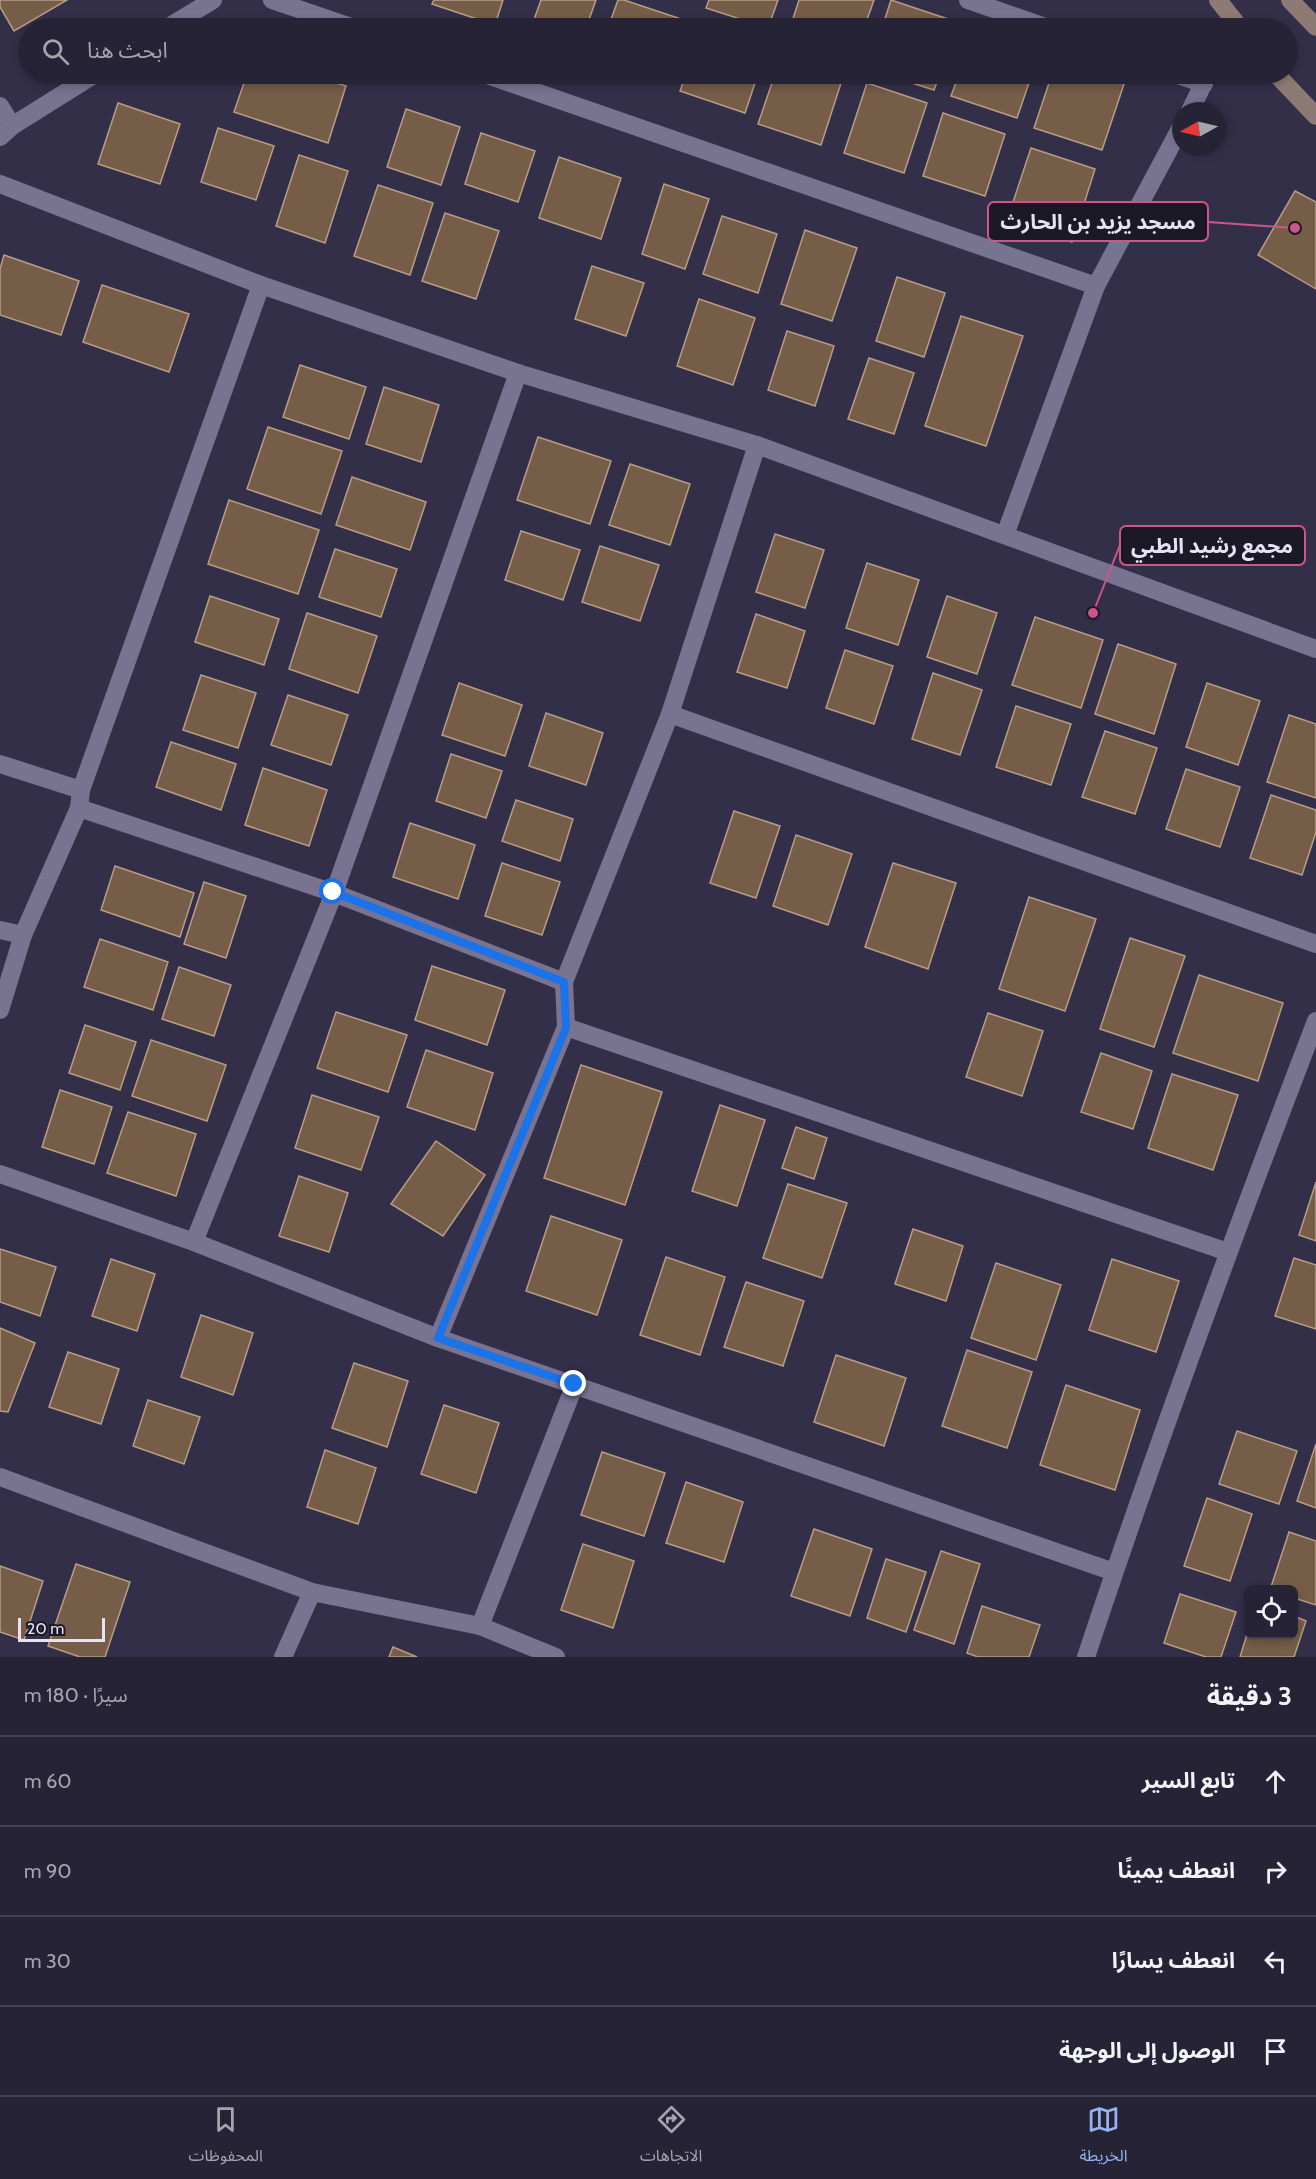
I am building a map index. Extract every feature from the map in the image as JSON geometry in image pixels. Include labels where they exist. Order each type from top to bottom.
[{"type":"main road","points":[[1290,0],[1316,27]]},
{"type":"main road","points":[[1286,84],[1316,116]]},
{"type":"street","points":[[183,18],[213,0]]},
{"type":"street","points":[[272,0],[325,18]]},
{"type":"street","points":[[968,0],[1019,18]]},
{"type":"street","points":[[0,106],[6,131],[79,84]]},
{"type":"street","points":[[513,84],[1096,286]]},
{"type":"street","points":[[1194,102],[1204,84]]},
{"type":"street","points":[[1005,535],[1096,286],[1172,144]]},
{"type":"street","points":[[0,184],[261,285],[518,373],[757,445],[1316,649]]},
{"type":"street","points":[[0,1010],[23,935],[80,799],[261,285]]},
{"type":"street","points":[[194,1242],[333,892],[518,373]]},
{"type":"street","points":[[438,1338],[566,1028],[564,982],[670,714],[757,445]]},
{"type":"street","points":[[670,714],[1316,944]]},
{"type":"street","points":[[0,764],[80,799],[333,892],[564,982]]},
{"type":"street","points":[[0,930],[23,935]]},
{"type":"street","points":[[1086,1657],[1228,1252],[1316,1021]]},
{"type":"street","points":[[566,1028],[1228,1252]]},
{"type":"street","points":[[0,1174],[194,1242],[438,1338],[1114,1572]]},
{"type":"street","points":[[480,1626],[574,1384]]},
{"type":"street","points":[[0,1477],[312,1592],[480,1626],[556,1657]]},
{"type":"street","points":[[283,1657],[312,1592]]},
{"type":"building","points":[[0,0],[67,0],[36,18],[18,18],[18,29],[14,31],[0,7]]},
{"type":"building","points":[[434,0],[503,0],[497,18],[474,18],[432,4]]},
{"type":"building","points":[[541,0],[596,0],[590,18],[535,18]]},
{"type":"building","points":[[618,0],[624,0],[678,18],[612,18]]},
{"type":"building","points":[[709,0],[778,0],[772,18],[737,18],[706,8]]},
{"type":"building","points":[[799,0],[874,0],[868,18],[793,18]]},
{"type":"building","points":[[891,0],[945,18],[885,18]]},
{"type":"building","points":[[244,84],[340,84],[346,86],[328,143],[234,112]]},
{"type":"building","points":[[682,84],[755,84],[745,113],[680,91]]},
{"type":"building","points":[[772,84],[841,84],[821,145],[758,124]]},
{"type":"building","points":[[867,84],[927,103],[904,173],[844,153]]},
{"type":"building","points":[[915,84],[936,84],[934,90]]},
{"type":"building","points":[[955,84],[1029,84],[1017,118],[951,96]]},
{"type":"building","points":[[1049,84],[1124,84],[1102,150],[1034,128]]},
{"type":"building","points":[[118,103],[180,124],[160,184],[98,164]]},
{"type":"building","points":[[406,109],[460,127],[441,185],[387,167]]},
{"type":"building","points":[[943,113],[1005,134],[985,196],[923,176]]},
{"type":"building","points":[[218,128],[274,146],[256,200],[201,182]]},
{"type":"building","points":[[481,133],[535,151],[518,202],[465,184]]},
{"type":"building","points":[[1031,148],[1095,169],[1072,242],[1007,220]]},
{"type":"building","points":[[299,155],[348,171],[325,243],[276,226]]},
{"type":"building","points":[[559,157],[621,178],[601,239],[539,218]]},
{"type":"building","points":[[664,184],[709,199],[685,269],[642,254]]},
{"type":"building","points":[[378,185],[433,203],[410,275],[354,256]]},
{"type":"building","points":[[1295,191],[1316,202],[1316,289],[1258,255]]},
{"type":"building","points":[[445,213],[499,231],[476,299],[422,281]]},
{"type":"building","points":[[722,216],[777,234],[758,293],[703,274]]},
{"type":"building","points":[[805,230],[857,248],[832,321],[781,304]]},
{"type":"building","points":[[4,255],[79,281],[61,335],[0,315],[0,269]]},
{"type":"building","points":[[592,266],[644,283],[626,336],[575,319]]},
{"type":"building","points":[[897,277],[945,293],[924,357],[876,341]]},
{"type":"building","points":[[102,285],[189,314],[169,372],[83,342]]},
{"type":"building","points":[[699,299],[755,318],[733,385],[677,366]]},
{"type":"building","points":[[961,316],[1023,336],[986,446],[925,426]]},
{"type":"building","points":[[787,331],[834,346],[815,406],[768,390]]},
{"type":"building","points":[[869,358],[914,373],[894,434],[848,419]]},
{"type":"building","points":[[300,365],[366,387],[349,439],[283,417]]},
{"type":"building","points":[[384,387],[439,405],[421,462],[366,444]]},
{"type":"building","points":[[268,427],[342,451],[321,514],[247,489]]},
{"type":"building","points":[[538,437],[611,461],[590,524],[517,500]]},
{"type":"building","points":[[630,464],[690,484],[670,545],[609,525]]},
{"type":"building","points":[[352,477],[426,502],[410,550],[336,525]]},
{"type":"building","points":[[229,500],[319,530],[298,594],[208,564]]},
{"type":"building","points":[[521,531],[580,550],[563,600],[505,580]]},
{"type":"building","points":[[775,534],[824,550],[805,608],[756,592]]},
{"type":"building","points":[[600,546],[659,565],[640,621],[582,602]]},
{"type":"building","points":[[335,549],[397,569],[381,617],[319,597]]},
{"type":"building","points":[[867,563],[919,580],[898,645],[846,628]]},
{"type":"building","points":[[210,596],[279,619],[264,665],[195,642]]},
{"type":"building","points":[[947,596],[997,613],[977,674],[927,657]]},
{"type":"building","points":[[307,613],[377,636],[358,693],[289,669]]},
{"type":"building","points":[[756,614],[805,631],[787,688],[737,672]]},
{"type":"building","points":[[1035,617],[1103,640],[1081,708],[1012,685]]},
{"type":"building","points":[[1118,644],[1176,664],[1154,734],[1095,714]]},
{"type":"building","points":[[845,650],[893,666],[874,724],[826,708]]},
{"type":"building","points":[[933,673],[982,690],[960,755],[912,739]]},
{"type":"building","points":[[201,675],[256,693],[238,748],[183,730]]},
{"type":"building","points":[[459,683],[522,705],[505,756],[442,735]]},
{"type":"building","points":[[1207,683],[1260,701],[1238,765],[1186,747]]},
{"type":"building","points":[[288,695],[348,715],[331,765],[271,745]]},
{"type":"building","points":[[1016,706],[1071,724],[1051,785],[996,767]]},
{"type":"building","points":[[546,713],[603,733],[586,785],[529,766]]},
{"type":"building","points":[[1289,715],[1316,724],[1316,798],[1267,782]]},
{"type":"building","points":[[1105,731],[1157,748],[1135,814],[1082,797]]},
{"type":"building","points":[[171,742],[236,764],[221,810],[156,787]]},
{"type":"building","points":[[451,754],[502,771],[486,818],[436,801]]},
{"type":"building","points":[[263,768],[327,790],[309,846],[245,825]]},
{"type":"building","points":[[1186,769],[1240,787],[1220,847],[1166,829]]},
{"type":"building","points":[[1271,795],[1316,810],[1316,832],[1302,875],[1250,858]]},
{"type":"building","points":[[516,800],[573,819],[560,861],[502,841]]},
{"type":"building","points":[[734,811],[780,826],[756,898],[710,883]]},
{"type":"building","points":[[410,823],[475,845],[458,899],[393,877]]},
{"type":"building","points":[[796,835],[852,854],[828,925],[773,906]]},
{"type":"building","points":[[502,863],[560,882],[542,935],[485,916]]},
{"type":"building","points":[[893,863],[956,883],[928,969],[865,947]]},
{"type":"building","points":[[115,866],[194,893],[180,937],[101,910]]},
{"type":"building","points":[[204,882],[246,896],[226,958],[184,944]]},
{"type":"building","points":[[1029,897],[1096,919],[1065,1011],[999,989]]},
{"type":"building","points":[[1130,938],[1185,956],[1154,1047],[1100,1029]]},
{"type":"building","points":[[100,939],[168,962],[153,1010],[84,987]]},
{"type":"building","points":[[432,966],[505,990],[487,1045],[415,1020]]},
{"type":"building","points":[[179,967],[231,985],[214,1036],[162,1019]]},
{"type":"building","points":[[1199,975],[1283,1003],[1258,1081],[1173,1053]]},
{"type":"building","points":[[336,1012],[407,1035],[388,1092],[317,1068]]},
{"type":"building","points":[[988,1013],[1043,1031],[1022,1096],[966,1077]]},
{"type":"building","points":[[85,1025],[136,1042],[120,1090],[69,1073]]},
{"type":"building","points":[[151,1040],[226,1065],[207,1121],[132,1096]]},
{"type":"building","points":[[426,1050],[493,1073],[475,1130],[407,1107]]},
{"type":"building","points":[[1101,1053],[1152,1071],[1133,1129],[1081,1112]]},
{"type":"building","points":[[581,1065],[662,1092],[625,1205],[544,1178]]},
{"type":"building","points":[[1172,1074],[1238,1095],[1213,1170],[1148,1148]]},
{"type":"building","points":[[60,1090],[112,1107],[94,1164],[42,1147]]},
{"type":"building","points":[[312,1095],[379,1117],[361,1170],[295,1148]]},
{"type":"building","points":[[720,1105],[765,1120],[737,1206],[692,1191]]},
{"type":"building","points":[[128,1112],[196,1134],[176,1196],[107,1173]]},
{"type":"building","points":[[796,1127],[827,1138],[814,1179],[782,1168]]},
{"type":"building","points":[[436,1141],[485,1175],[443,1236],[391,1204]]},
{"type":"building","points":[[299,1176],[348,1193],[329,1252],[279,1236]]},
{"type":"building","points":[[1316,1182],[1316,1241],[1299,1235]]},
{"type":"building","points":[[788,1184],[847,1203],[822,1278],[763,1258]]},
{"type":"building","points":[[551,1216],[622,1240],[597,1315],[526,1291]]},
{"type":"building","points":[[913,1229],[963,1246],[946,1301],[895,1284]]},
{"type":"building","points":[[0,1249],[56,1267],[40,1316],[0,1302]]},
{"type":"building","points":[[666,1257],[725,1277],[700,1355],[640,1335]]},
{"type":"building","points":[[1294,1258],[1316,1265],[1316,1329],[1275,1316]]},
{"type":"building","points":[[111,1259],[155,1274],[137,1331],[92,1316]]},
{"type":"building","points":[[1112,1259],[1179,1281],[1156,1352],[1089,1330]]},
{"type":"building","points":[[996,1263],[1061,1285],[1036,1360],[971,1338]]},
{"type":"building","points":[[746,1282],[804,1301],[783,1366],[724,1347]]},
{"type":"building","points":[[201,1315],[253,1333],[233,1395],[181,1377]]},
{"type":"building","points":[[0,1328],[35,1343],[8,1412],[0,1411]]},
{"type":"building","points":[[967,1350],[1032,1372],[1007,1448],[942,1426]]},
{"type":"building","points":[[68,1352],[119,1369],[101,1424],[49,1407]]},
{"type":"building","points":[[836,1355],[906,1378],[884,1446],[814,1422]]},
{"type":"building","points":[[354,1363],[408,1381],[387,1447],[332,1428]]},
{"type":"building","points":[[1066,1385],[1140,1410],[1115,1490],[1040,1465]]},
{"type":"building","points":[[148,1400],[200,1417],[184,1464],[133,1446]]},
{"type":"building","points":[[444,1405],[499,1423],[476,1493],[421,1474]]},
{"type":"building","points":[[1237,1431],[1297,1451],[1279,1504],[1219,1484]]},
{"type":"building","points":[[1316,1444],[1316,1508],[1297,1501]]},
{"type":"building","points":[[325,1450],[376,1468],[358,1524],[307,1507]]},
{"type":"building","points":[[602,1452],[665,1473],[644,1536],[581,1515]]},
{"type":"building","points":[[686,1482],[743,1502],[724,1562],[666,1543]]},
{"type":"building","points":[[1207,1498],[1252,1514],[1230,1581],[1184,1566]]},
{"type":"building","points":[[814,1529],[872,1549],[850,1616],[791,1596]]},
{"type":"building","points":[[1289,1532],[1316,1541],[1316,1605],[1298,1599],[1298,1585],[1272,1585]]},
{"type":"building","points":[[583,1544],[634,1561],[613,1628],[561,1610]]},
{"type":"building","points":[[941,1551],[980,1564],[954,1644],[914,1630]]},
{"type":"building","points":[[886,1559],[926,1572],[906,1632],[867,1618]]},
{"type":"building","points":[[76,1564],[130,1582],[105,1657],[80,1657],[48,1646]]},
{"type":"building","points":[[0,1566],[43,1581],[24,1640],[0,1632]]},
{"type":"building","points":[[1180,1594],[1236,1612],[1221,1657],[1206,1657],[1164,1643]]},
{"type":"building","points":[[982,1606],[1040,1625],[1029,1657],[978,1657],[967,1653]]},
{"type":"building","points":[[1298,1618],[1306,1621],[1294,1657],[1240,1657],[1246,1639],[1298,1639]]},
{"type":"building","points":[[393,1647],[417,1657],[389,1657]]},
{"type":"place","name":"مسجد يزيد بن الحارث","points":[[1295,228]]},
{"type":"place","name":"مجمع رشيد الطبي","points":[[1093,613]]},
{"type":"route","points":[[333,892],[564,982],[566,1028],[438,1338],[574,1384]]}]
